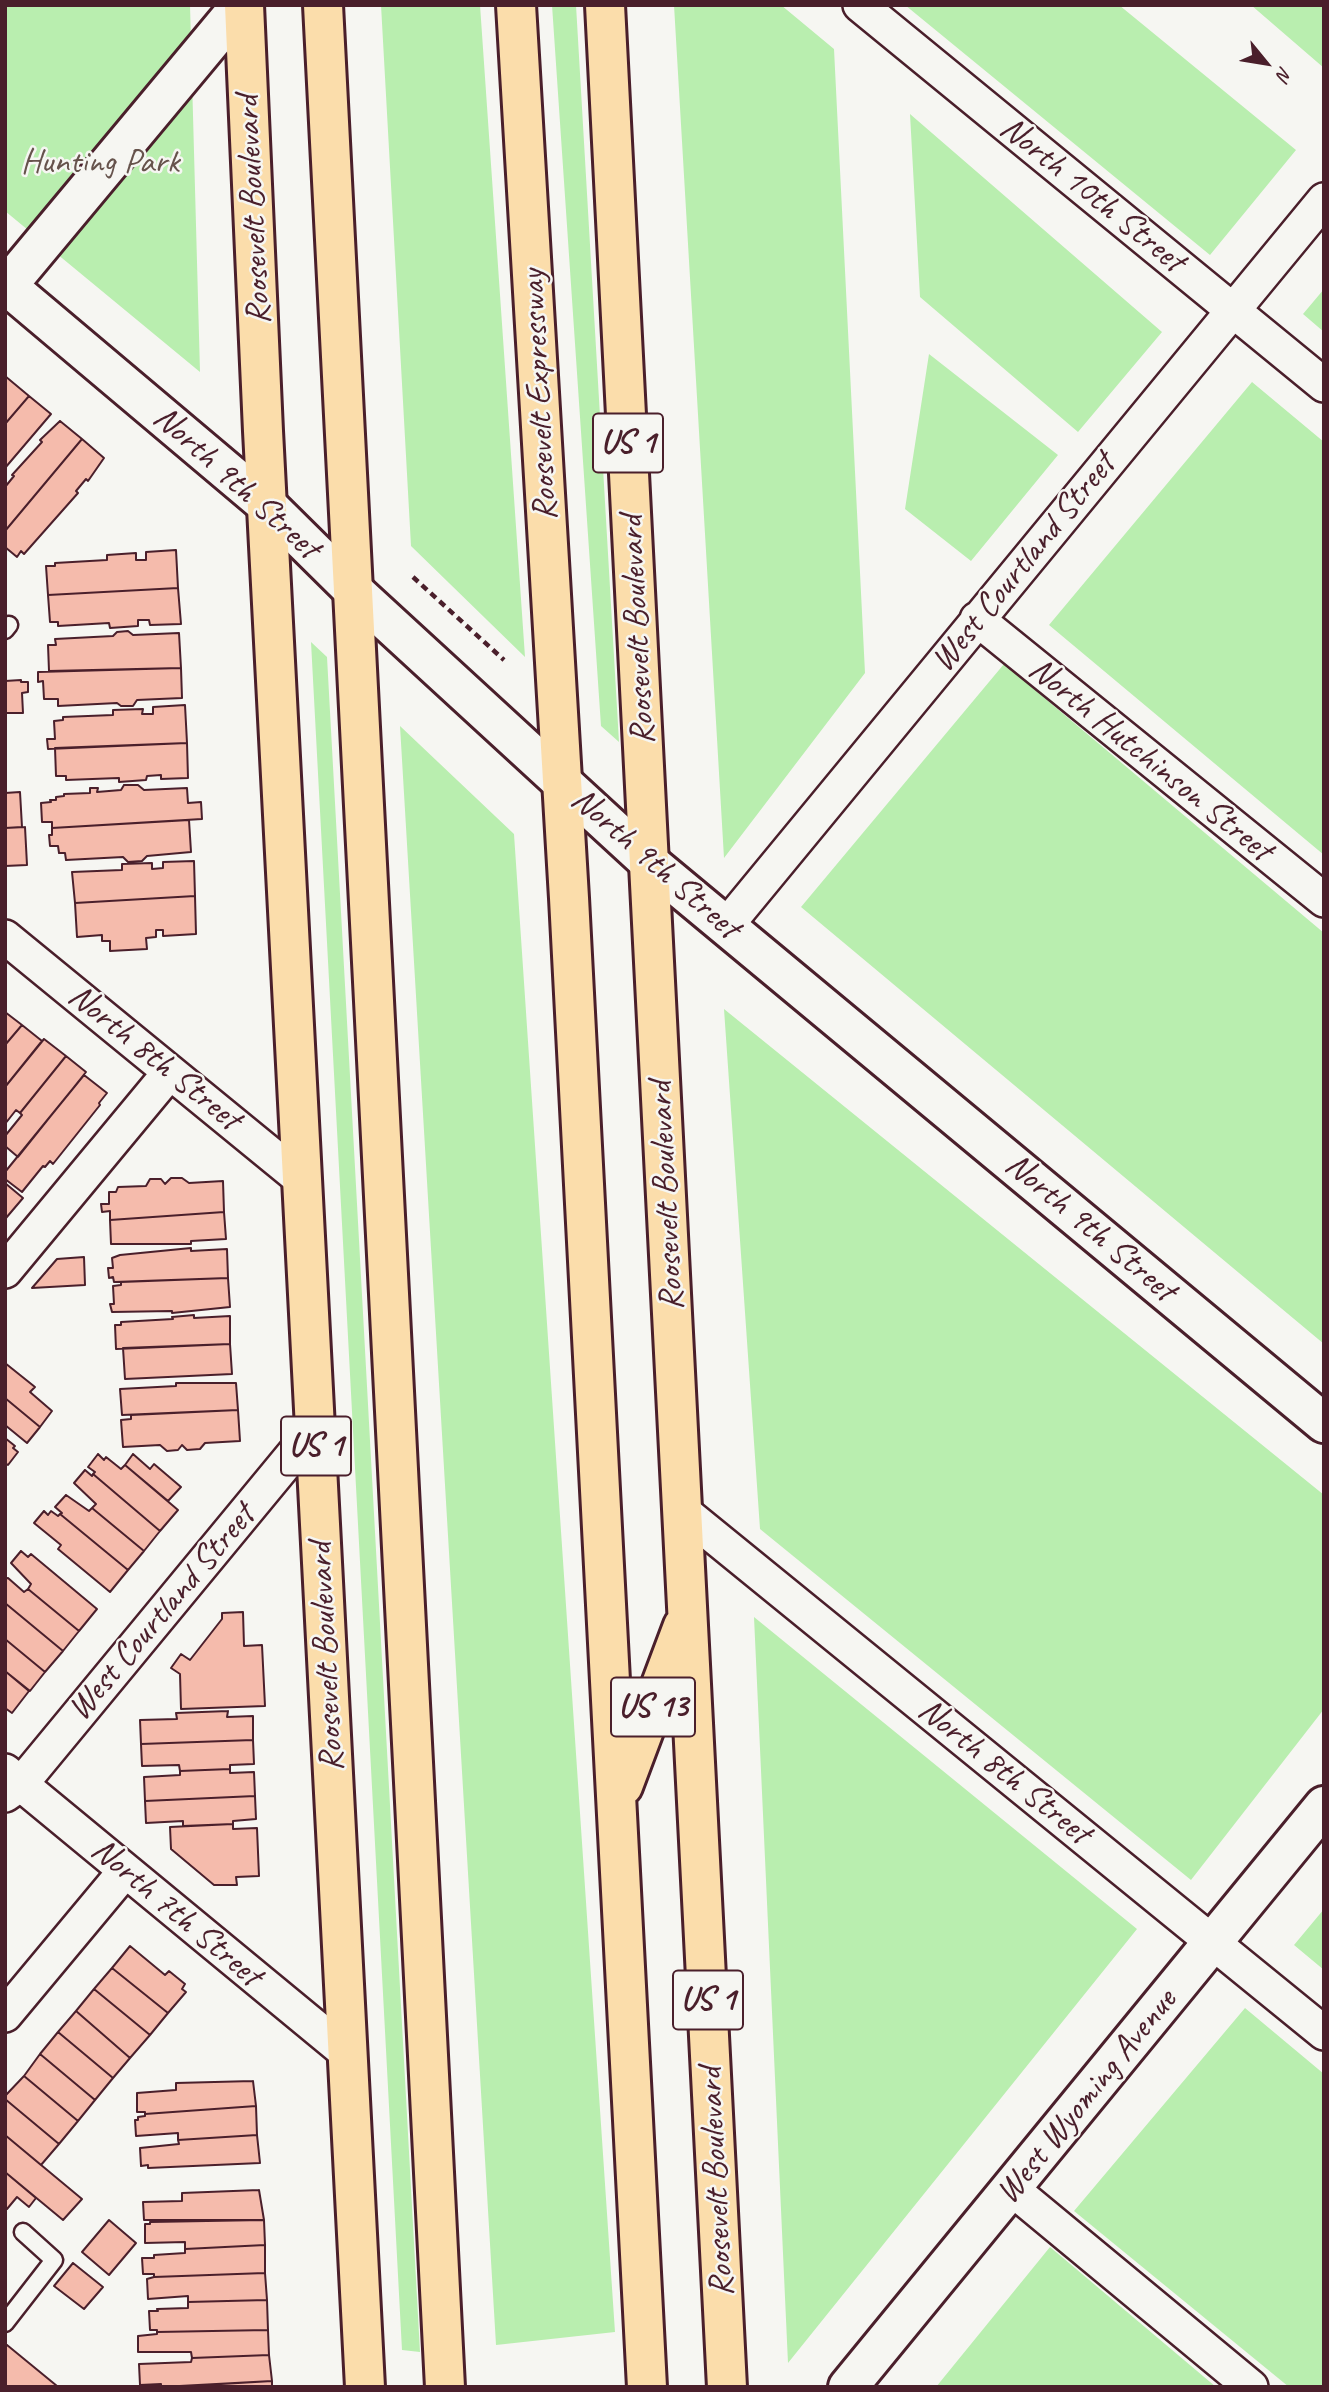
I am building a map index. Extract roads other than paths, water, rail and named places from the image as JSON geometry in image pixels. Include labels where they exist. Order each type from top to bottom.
[{"type":"highway","name":"Roosevelt Boulevard","points":[[243,5],[365,2387]]},
{"type":"highway","name":"US 1","points":[[323,5],[445,2387]]},
{"type":"highway","name":"Roosevelt Expressway","points":[[516,5],[562,785]]},
{"type":"highway","name":"Roosevelt Boulevard","points":[[605,5],[727,2387]]},
{"type":"highway","name":"US 1","points":[[562,785],[646,2387]]},
{"type":"highway","name":"US 13","points":[[617,1801],[689,1612]]},
{"type":"street","points":[[6,286],[243,5]]},
{"type":"street","name":"North 10th Street","points":[[860,5],[1324,385]]},
{"type":"street","name":"West Courtland Street","points":[[726,926],[1324,200]]},
{"type":"street","name":"North 9th Street","points":[[6,286],[267,505],[355,592],[650,863],[1324,1423]]},
{"type":"street","name":"North Hutchinson Street","points":[[977,619],[1324,900]]},
{"type":"street","name":"North 8th Street","points":[[5,937],[302,1180]]},
{"type":"street","points":[[5,1271],[170,1072]]},
{"type":"street","name":"West Courtland Street","points":[[10,1784],[315,1428]]},
{"type":"street","name":"North 8th Street","points":[[684,1512],[1324,2033]]},
{"type":"street","name":"North 7th Street","points":[[10,1784],[125,1871],[348,2054]]},
{"type":"street","name":"West Wyoming Avenue","points":[[848,2387],[1324,1806]]},
{"type":"street","points":[[5,2015],[125,1871]]},
{"type":"street","points":[[1012,2189],[1251,2387]]},
{"type":"lane","points":[[5,2323],[54,2260],[23,2232]]},
{"type":"park label","name":"Hunting Park","points":[[100,163]]}]
